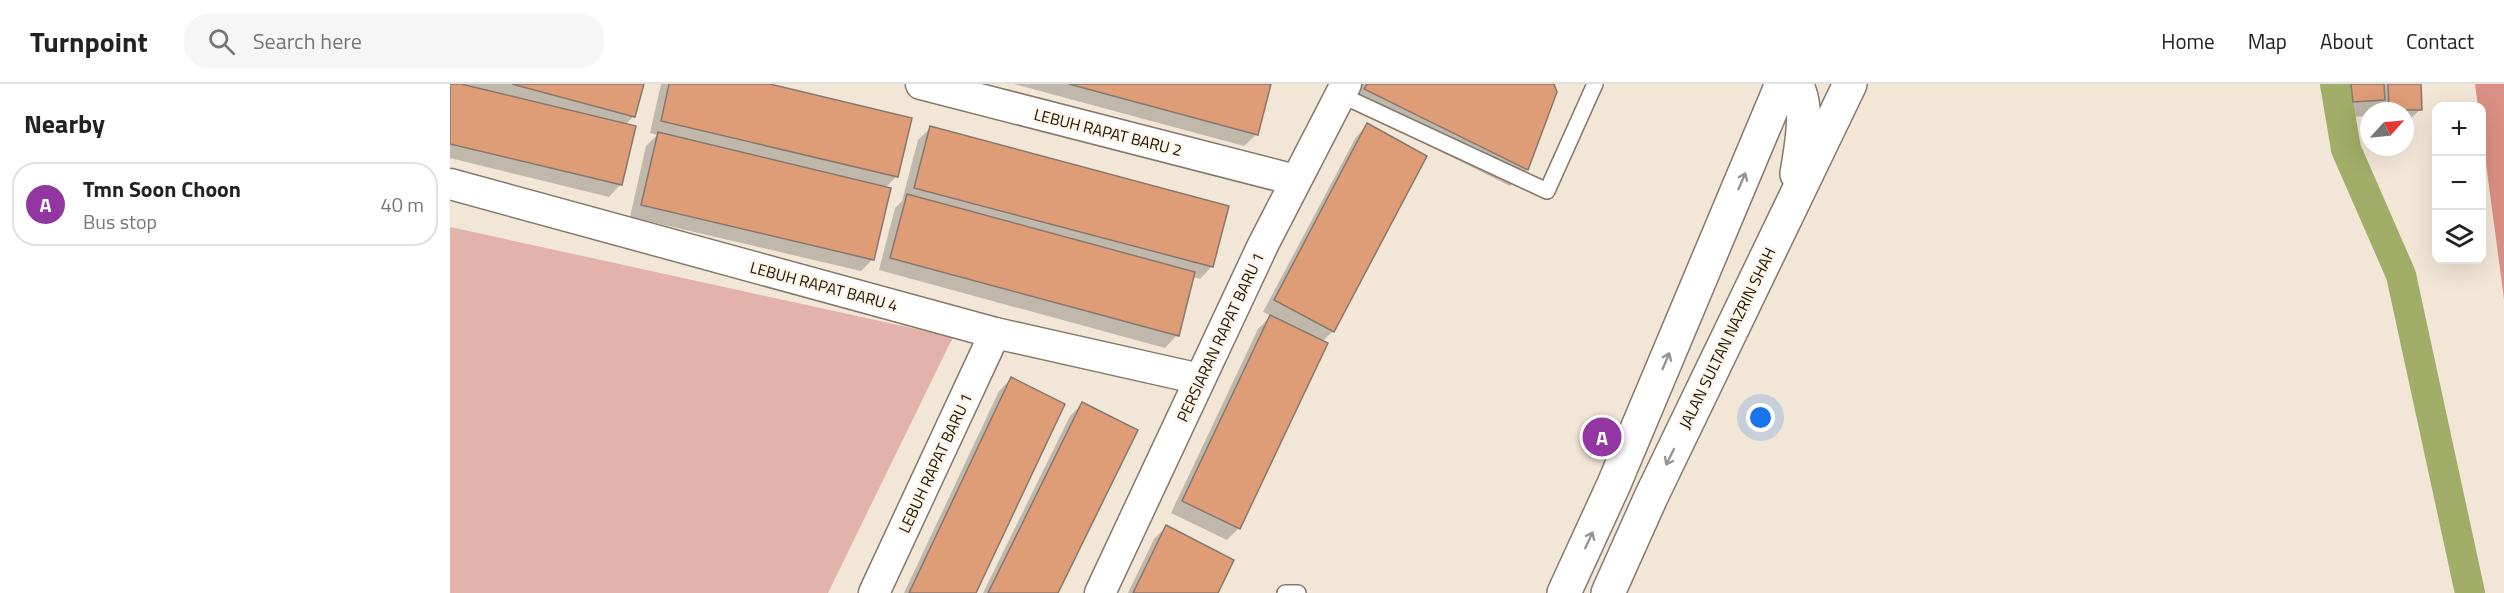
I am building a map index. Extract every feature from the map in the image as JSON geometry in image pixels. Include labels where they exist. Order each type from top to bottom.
[{"type":"highway","points":[[1564,593],[1614,484],[1782,84]]},
{"type":"highway","points":[[1792,203],[1803,121],[1800,91],[1796,84]]},
{"type":"highway","name":"JALAN SULTAN NAZRIN SHAH","points":[[1608,593],[1651,497],[1850,84]]},
{"type":"street","name":"LEBUH RAPAT BARU 2","points":[[921,84],[1295,180]]},
{"type":"street","name":"PERSIARAN RAPAT BARU 1","points":[[1100,593],[1295,180],[1343,89]]},
{"type":"street","name":"LEBUH RAPAT BARU 4","points":[[450,184],[995,333],[1200,379]]},
{"type":"street","name":"LEBUH RAPAT BARU 1","points":[[874,593],[995,333]]},
{"type":"lane","points":[[1343,89],[1547,191],[1595,84]]},
{"type":"lane","points":[[1285,593],[1298,593]]},
{"type":"shaded area","points":[[2475,84],[2504,84],[2504,299],[2486,164],[2486,102],[2477,102]]},
{"type":"shaded area","points":[[450,227],[953,337],[828,593],[450,593]]},
{"type":"building","points":[[450,84],[461,84],[636,126],[622,185],[450,144]]},
{"type":"building","points":[[512,84],[644,84],[635,117]]},
{"type":"building","points":[[669,84],[770,84],[912,118],[898,177],[661,121]]},
{"type":"building","points":[[1069,84],[1271,84],[1258,135]]},
{"type":"building","points":[[1367,84],[1554,84],[1557,92],[1528,170],[1364,89]]},
{"type":"building","points":[[2351,84],[2384,84],[2385,100],[2353,102]]},
{"type":"building","points":[[2388,84],[2421,84],[2422,110],[2414,110],[2414,102],[2389,102]]},
{"type":"building","points":[[1367,123],[1427,156],[1334,332],[1274,300]]},
{"type":"building","points":[[930,126],[1229,206],[1213,267],[914,188]]},
{"type":"building","points":[[658,132],[891,188],[874,260],[641,205]]},
{"type":"building","points":[[907,194],[1195,272],[1179,336],[890,258]]},
{"type":"building","points":[[1270,315],[1328,343],[1240,529],[1182,501]]},
{"type":"building","points":[[1011,377],[1065,404],[976,593],[909,593]]},
{"type":"building","points":[[1082,402],[1138,430],[1058,593],[988,593]]},
{"type":"building","points":[[1166,525],[1234,560],[1218,593],[1133,593]]},
{"type":"waterway","points":[[2335,84],[2346,149],[2401,275],[2470,593]]},
{"type":"place","name":"Tmn Soon Choon","points":[[1602,437]]}]
